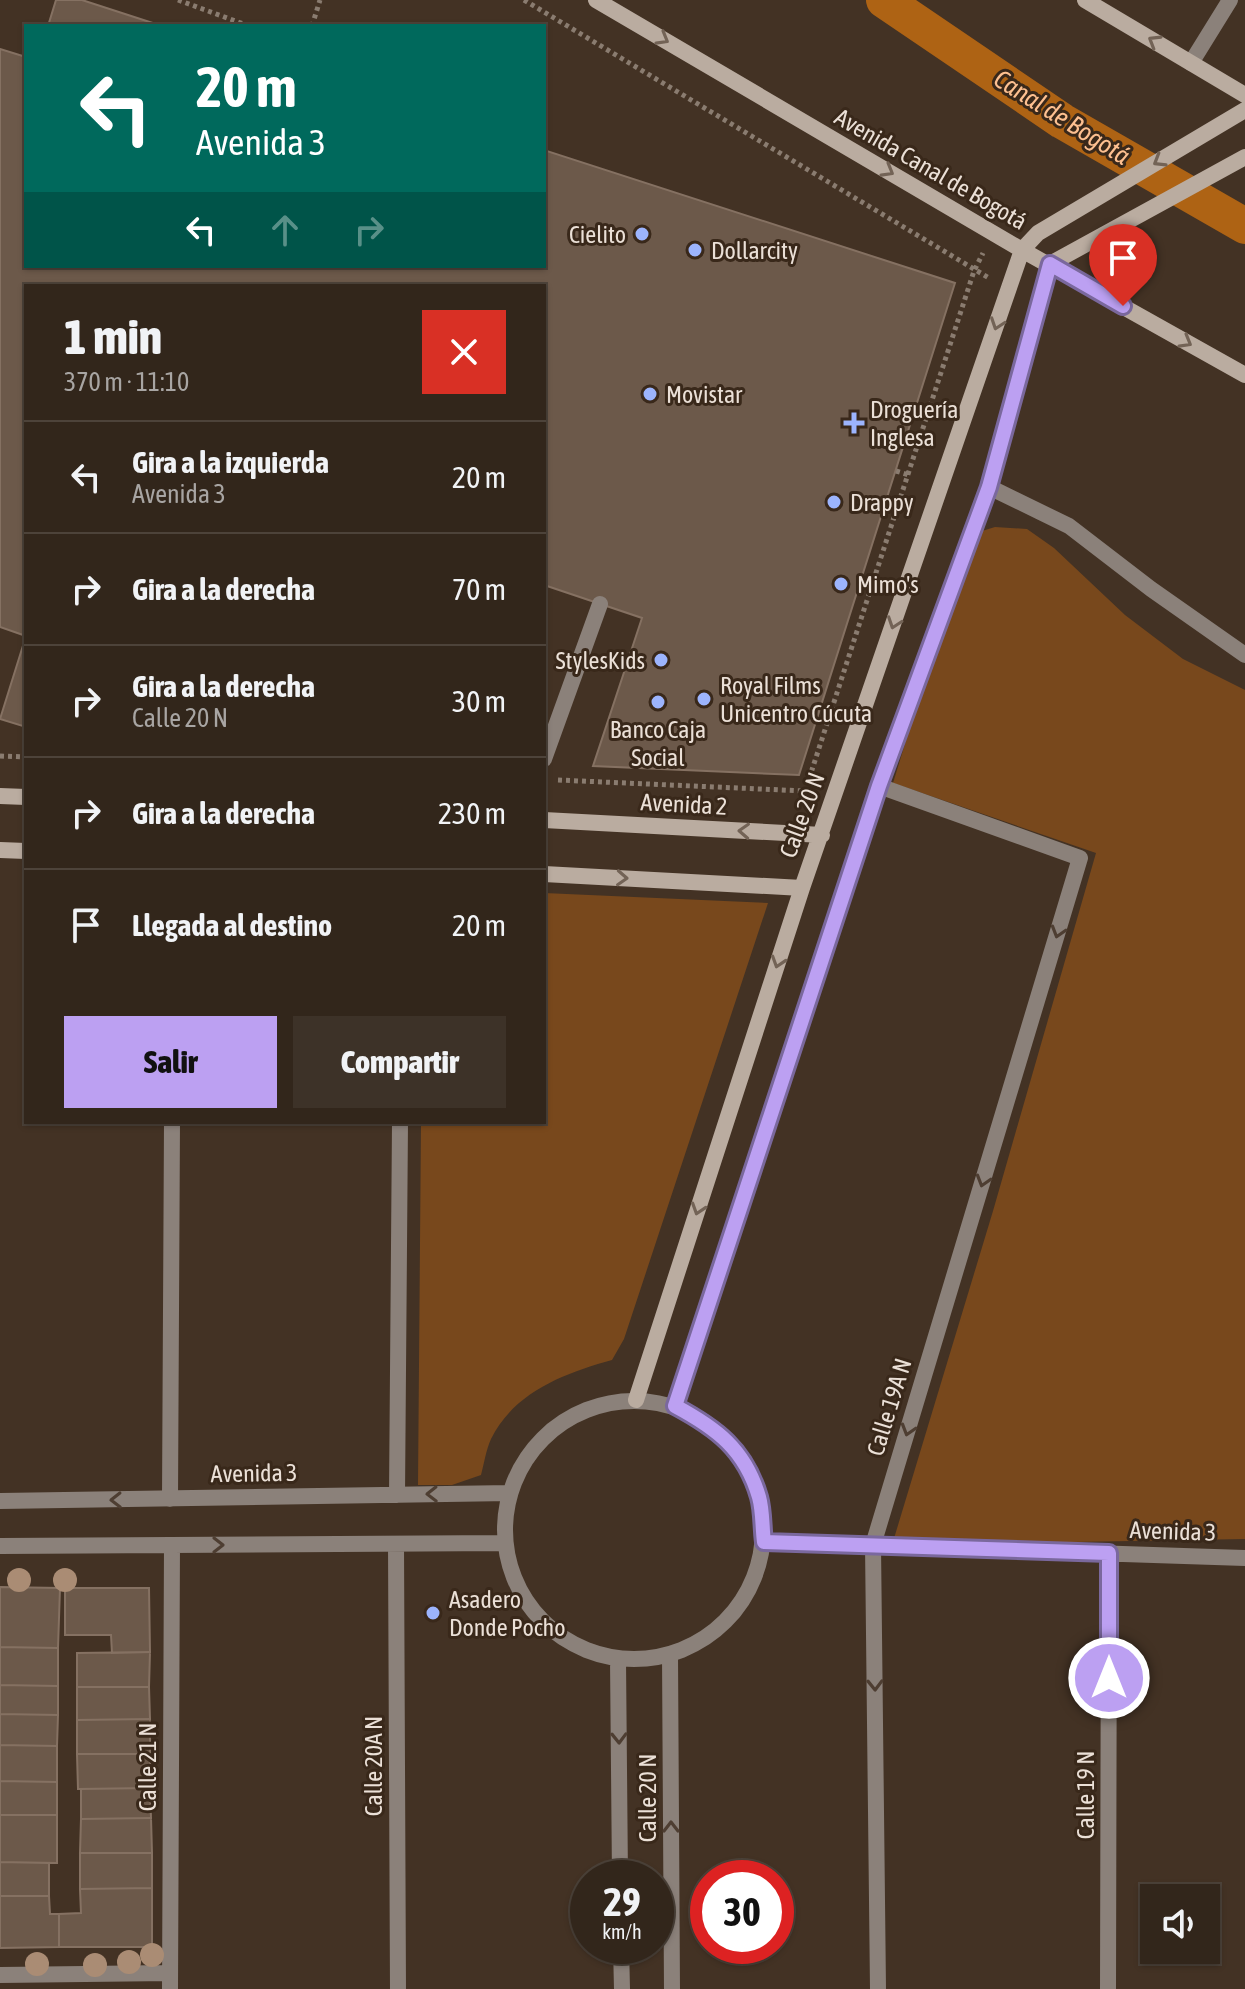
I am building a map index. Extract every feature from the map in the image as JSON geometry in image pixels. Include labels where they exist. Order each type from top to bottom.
[{"type":"street","name":"Avenida Canal de Bogotá","points":[[596,0],[1022,250],[1245,375]]},
{"type":"street","points":[[1087,0],[1245,95]]},
{"type":"street","points":[[1191,63],[1230,0]]},
{"type":"street","points":[[1022,250],[1038,233],[1245,110]]},
{"type":"street","points":[[675,1406],[879,786],[989,487],[1050,264],[1245,157]]},
{"type":"street","name":"Calle 20 N","points":[[636,1400],[802,888],[1022,250]]},
{"type":"street","points":[[989,487],[1069,526],[1245,655]]},
{"type":"street","points":[[546,753],[600,604]]},
{"type":"street","name":"Calle 19A N","points":[[878,1989],[873,1545],[1080,858],[879,786]]},
{"type":"street","points":[[0,796],[24,797]]},
{"type":"street","name":"Avenida 2","points":[[546,820],[822,835]]},
{"type":"street","points":[[0,850],[24,851]]},
{"type":"street","points":[[546,874],[802,888]]},
{"type":"street","points":[[170,1499],[172,1124]]},
{"type":"street","points":[[397,1495],[400,1124]]},
{"type":"street","points":[[636,1400],[675,1406],[713,1427],[742,1459],[760,1498],[764,1542],[754,1580],[734,1613],[706,1639],[670,1655],[644,1660],[618,1660],[576,1647],[541,1621],[516,1585],[505,1543],[510,1493],[528,1455],[557,1425],[595,1406],[636,1400]]},
{"type":"street","name":"Avenida 3","points":[[0,1501],[510,1493]]},
{"type":"street","name":"Avenida 3","points":[[764,1542],[1245,1558]]},
{"type":"street","points":[[0,1546],[505,1543]]},
{"type":"street","name":"Calle 20A N","points":[[396,1544],[398,1989]]},
{"type":"street","name":"Calle 21 N","points":[[170,1981],[172,1545]]},
{"type":"street","name":"Calle 19 N","points":[[1108,1989],[1109,1553]]},
{"type":"street","name":"Calle 20 N","points":[[670,1655],[672,1989]]},
{"type":"street","name":"Calle 20 N","points":[[618,1660],[620,1860]]},
{"type":"street","points":[[621,1964],[622,1989]]},
{"type":"street","points":[[0,1975],[170,1981]]},
{"type":"path","points":[[178,0],[244,24]]},
{"type":"path","points":[[313,24],[320,0]]},
{"type":"path","points":[[524,0],[974,271],[1009,289]]},
{"type":"path","points":[[896,471],[909,475]]},
{"type":"path","points":[[0,756],[24,757]]},
{"type":"path","points":[[546,780],[805,791]]},
{"type":"shaded area","points":[[995,527],[1027,529],[1054,548],[1125,615],[1183,659],[1245,690],[1245,1539],[892,1545],[993,1211],[1096,853],[893,783],[969,535]]},
{"type":"shaded area","points":[[546,893],[768,903],[624,1339],[612,1360],[559,1378],[513,1409],[491,1439],[481,1475],[452,1485],[418,1485],[421,1124],[546,1124]]},
{"type":"building","points":[[56,0],[82,0],[156,24],[49,24]]},
{"type":"building","points":[[0,49],[24,56],[24,268],[546,268],[546,151],[955,283],[799,775],[593,766],[642,618],[546,586],[546,284],[24,284],[24,635],[0,627]]},
{"type":"building","points":[[24,642],[24,726],[0,719]]},
{"type":"building","points":[[0,1587],[60,1588],[58,1648],[0,1647]]},
{"type":"building","points":[[65,1588],[149,1588],[150,1652],[112,1653],[111,1635],[65,1635]]},
{"type":"building","points":[[0,1647],[58,1648],[58,1686],[0,1685]]},
{"type":"building","points":[[150,1652],[149,1687],[77,1687],[77,1653]]},
{"type":"building","points":[[0,1685],[58,1686],[58,1715],[0,1714]]},
{"type":"building","points":[[77,1687],[149,1687],[150,1719],[77,1720]]},
{"type":"building","points":[[0,1714],[58,1715],[57,1746],[0,1745]]},
{"type":"building","points":[[150,1719],[150,1754],[77,1754],[77,1720]]},
{"type":"building","points":[[0,1745],[57,1746],[57,1782],[0,1781]]},
{"type":"building","points":[[77,1754],[150,1754],[150,1788],[78,1789]]},
{"type":"building","points":[[0,1781],[57,1782],[57,1815],[0,1815]]},
{"type":"building","points":[[150,1788],[151,1818],[81,1819],[81,1789]]},
{"type":"building","points":[[0,1815],[57,1815],[57,1863],[0,1862]]},
{"type":"building","points":[[151,1818],[152,1853],[80,1853],[81,1819]]},
{"type":"building","points":[[80,1853],[152,1853],[152,1888],[80,1889]]},
{"type":"building","points":[[0,1862],[49,1863],[49,1896],[0,1896]]},
{"type":"building","points":[[152,1888],[152,1947],[59,1947],[59,1914],[81,1913],[80,1889]]},
{"type":"building","points":[[0,1896],[49,1896],[50,1914],[59,1914],[59,1947],[0,1948]]},
{"type":"waterway","name":"Canal de Bogotá","points":[[884,0],[1062,121],[1245,226]]},
{"type":"place","name":"Cielito","points":[[642,234]]},
{"type":"place","name":"Dollarcity","points":[[695,250]]},
{"type":"place","name":"Movistar","points":[[650,394]]},
{"type":"place","name":"Droguería Inglesa","points":[[854,423]]},
{"type":"place","name":"Drappy","points":[[834,502]]},
{"type":"place","name":"Mimo's","points":[[841,584]]},
{"type":"place","name":"StylesKids","points":[[661,660]]},
{"type":"place","name":"Royal Films Unicentro Cúcuta","points":[[704,699]]},
{"type":"place","name":"Banco Caja Social","points":[[658,702]]},
{"type":"place","name":"Asadero Donde Pocho","points":[[433,1613]]},
{"type":"route","points":[[1109,1678],[1109,1553],[764,1542],[760,1498],[742,1459],[713,1427],[675,1406],[879,786],[989,487],[1050,264],[1123,306]]}]
